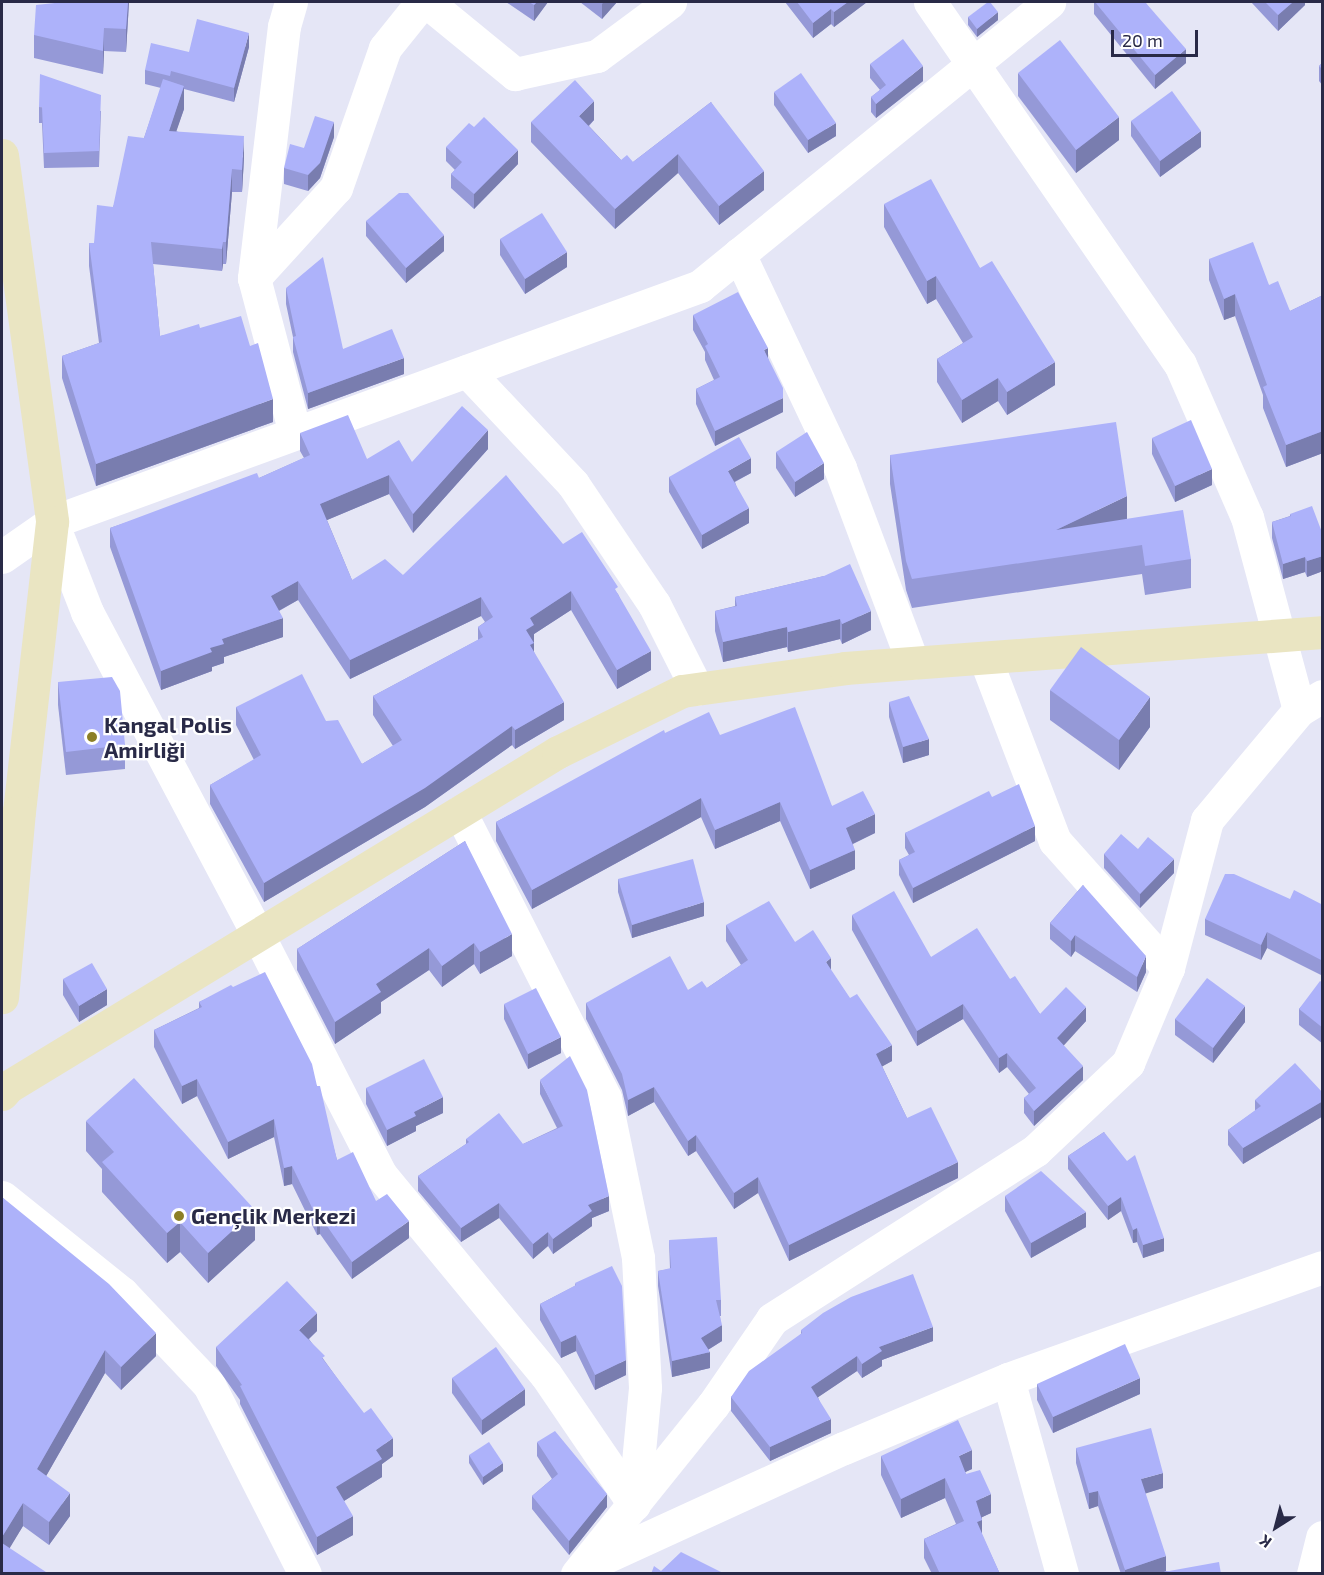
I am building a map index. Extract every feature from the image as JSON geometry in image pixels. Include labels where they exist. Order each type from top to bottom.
[{"type":"street","points":[[291,2],[284,26],[254,278],[296,433]]},
{"type":"street","points":[[254,278],[336,188],[385,48],[425,2],[515,74],[597,56],[670,2]]},
{"type":"street","points":[[579,1571],[713,1405],[772,1319],[1036,1150],[1128,1063],[1168,968],[1207,820],[1311,703],[1279,635],[1247,517],[1180,364],[930,2]]},
{"type":"street","points":[[2,557],[52,522],[700,286],[1049,2]]},
{"type":"street","points":[[2,155],[10,275],[52,522],[87,612],[258,935],[381,1175],[546,1376],[634,1504]]},
{"type":"street","points":[[739,254],[840,468],[913,663]]},
{"type":"street","points":[[467,371],[573,484],[654,604],[697,689]]},
{"type":"street","points":[[2,997],[4,954],[52,522]]},
{"type":"street","points":[[1279,635],[1323,614]]},
{"type":"street","points":[[2,1094],[8,1087],[558,752],[682,691],[845,668],[1323,632]]},
{"type":"street","points":[[985,658],[1054,841],[1168,968]]},
{"type":"street","points":[[460,812],[605,1098],[638,1258],[645,1388],[634,1504]]},
{"type":"street","points":[[2,1197],[122,1293],[209,1385],[305,1574]]},
{"type":"street","points":[[579,1571],[844,1448],[1008,1379],[1323,1267]]},
{"type":"street","points":[[1008,1379],[1062,1574]]},
{"type":"street","points":[[1313,1574],[1323,1537]]},
{"type":"building","points":[[64,2],[128,2],[126,29],[104,28],[103,51],[34,35],[36,5]]},
{"type":"building","points":[[797,2],[848,2],[834,12],[831,9],[813,23]]},
{"type":"building","points":[[988,2],[998,12],[977,29],[968,17]]},
{"type":"building","points":[[1095,2],[1145,2],[1186,49],[1155,75]]},
{"type":"building","points":[[1265,2],[1293,2],[1278,15]]},
{"type":"building","points":[[197,19],[249,33],[234,88],[171,71],[170,76],[145,70],[151,43],[189,52]]},
{"type":"building","points":[[903,39],[923,66],[876,104],[871,97],[886,85],[870,64]]},
{"type":"building","points":[[1060,40],[1119,117],[1076,150],[1018,73]]},
{"type":"building","points":[[801,73],[836,123],[808,140],[774,92]]},
{"type":"building","points":[[40,74],[101,95],[99,151],[44,153],[42,107],[39,107]]},
{"type":"building","points":[[163,79],[184,86],[169,131],[244,136],[242,170],[232,169],[226,242],[223,242],[222,249],[151,242],[160,336],[199,324],[200,328],[241,316],[250,346],[258,343],[273,399],[96,464],[62,356],[102,342],[89,243],[94,243],[97,205],[113,207],[128,136],[144,138]]},
{"type":"building","points":[[575,80],[594,101],[579,116],[621,160],[627,155],[633,162],[711,102],[764,171],[719,206],[678,154],[615,209],[531,122]]},
{"type":"building","points":[[1172,91],[1201,131],[1160,161],[1131,121]]},
{"type":"building","points":[[315,116],[334,122],[320,163],[308,175],[284,168],[290,144],[304,148]]},
{"type":"building","points":[[484,117],[518,150],[474,194],[451,174],[462,162],[446,147],[469,123],[474,127]]},
{"type":"building","points":[[931,179],[980,268],[992,261],[1055,362],[1007,392],[998,378],[962,400],[937,359],[973,337],[936,276],[927,281],[884,204]]},
{"type":"building","points":[[399,193],[408,193],[444,235],[406,268],[366,221]]},
{"type":"building","points":[[542,213],[567,252],[525,279],[500,239]]},
{"type":"building","points":[[1253,242],[1269,285],[1278,281],[1290,311],[1323,295],[1323,431],[1286,445],[1263,387],[1267,385],[1235,294],[1224,299],[1209,259]]},
{"type":"building","points":[[323,257],[343,349],[392,329],[404,358],[308,393],[293,337],[296,336],[286,288]]},
{"type":"building","points":[[738,292],[768,348],[764,350],[783,388],[783,398],[715,431],[696,389],[720,377],[705,346],[708,344],[693,315]]},
{"type":"building","points":[[462,406],[488,430],[413,514],[389,475],[320,504],[352,580],[385,559],[403,575],[506,475],[563,544],[582,532],[618,587],[615,589],[651,651],[617,670],[571,591],[530,618],[534,625],[526,630],[534,643],[530,645],[564,702],[515,730],[512,726],[425,788],[264,883],[210,785],[261,755],[236,707],[302,674],[326,721],[338,720],[362,764],[402,740],[373,696],[483,637],[478,627],[493,617],[481,597],[350,660],[298,581],[271,596],[283,618],[222,639],[224,644],[210,648],[212,652],[161,671],[110,528],[257,473],[259,478],[310,455],[300,433],[348,415],[367,459],[399,440],[412,462]]},
{"type":"building","points":[[1191,420],[1212,469],[1175,486],[1152,438]]},
{"type":"building","points":[[1116,422],[1127,496],[1056,530],[1183,510],[1191,559],[1145,566],[1142,545],[912,579],[906,561],[890,455]]},
{"type":"building","points":[[807,432],[824,463],[795,482],[776,452]]},
{"type":"building","points":[[739,437],[751,458],[728,471],[749,508],[702,535],[669,477]]},
{"type":"building","points":[[1312,506],[1323,535],[1323,556],[1307,561],[1305,557],[1283,564],[1272,522]]},
{"type":"building","points":[[850,564],[871,611],[842,624],[840,619],[788,632],[787,627],[723,642],[715,611],[737,606],[735,597],[824,576]]},
{"type":"building","points":[[1081,647],[1150,697],[1119,740],[1050,690]]},
{"type":"building","name":"Kangal Polis Amirliği","points":[[112,677],[120,691],[125,745],[66,752],[58,682]]},
{"type":"building","points":[[909,696],[929,739],[903,747],[889,702]]},
{"type":"building","points":[[795,707],[832,806],[863,791],[875,814],[846,828],[855,850],[810,870],[780,802],[715,830],[701,798],[532,890],[496,822],[664,730],[665,733],[709,712],[720,735]]},
{"type":"building","points":[[1019,784],[1035,826],[913,888],[899,860],[915,852],[905,833],[989,791],[992,797]]},
{"type":"building","points":[[1121,834],[1138,849],[1148,837],[1174,859],[1140,894],[1104,854]]},
{"type":"building","points":[[465,841],[512,934],[480,952],[474,943],[442,966],[429,948],[376,984],[381,992],[335,1022],[297,949]]},
{"type":"building","points":[[693,859],[704,902],[632,925],[618,879]]},
{"type":"building","points":[[1225,874],[1234,874],[1290,899],[1294,890],[1323,905],[1323,961],[1267,932],[1261,945],[1205,919]]},
{"type":"building","points":[[1083,885],[1146,956],[1137,977],[1075,935],[1071,941],[1050,923]]},
{"type":"building","points":[[894,891],[931,957],[977,928],[1010,979],[1015,976],[1040,1014],[1066,987],[1086,1007],[1057,1038],[1083,1066],[1034,1111],[1024,1098],[1036,1088],[1007,1053],[999,1058],[963,1004],[917,1031],[852,915]]},
{"type":"building","points":[[769,901],[795,942],[813,930],[831,958],[826,962],[850,998],[857,994],[892,1045],[876,1054],[907,1118],[931,1107],[958,1162],[789,1245],[758,1177],[734,1193],[696,1135],[688,1141],[654,1087],[628,1100],[622,1074],[586,1003],[670,956],[688,990],[702,981],[707,988],[748,960],[726,925]]},
{"type":"building","points":[[92,963],[107,989],[79,1006],[63,979]]},
{"type":"building","points":[[265,972],[312,1064],[317,1086],[320,1086],[337,1160],[353,1152],[376,1201],[387,1194],[409,1221],[352,1262],[320,1216],[317,1218],[292,1166],[284,1168],[274,1119],[228,1142],[197,1079],[182,1086],[154,1030],[202,1007],[199,1002],[231,985],[233,987]]},
{"type":"building","points":[[1207,978],[1245,1006],[1213,1048],[1175,1019]]},
{"type":"building","points":[[1320,981],[1323,983],[1323,1028],[1299,1009]]},
{"type":"building","points":[[536,988],[561,1037],[528,1054],[504,1004]]},
{"type":"building","points":[[570,1056],[587,1090],[609,1196],[588,1205],[592,1211],[553,1239],[548,1232],[533,1244],[499,1203],[461,1228],[418,1176],[469,1142],[466,1139],[499,1113],[523,1144],[563,1126],[540,1080]]},
{"type":"building","points":[[424,1059],[443,1097],[414,1112],[416,1116],[387,1130],[366,1088]]},
{"type":"building","points":[[1295,1063],[1323,1093],[1323,1101],[1243,1148],[1228,1130],[1261,1106],[1255,1100]]},
{"type":"building","name":"Gençlik Merkezi","points":[[134,1078],[255,1210],[208,1253],[180,1222],[167,1233],[102,1162],[114,1152],[86,1121]]},
{"type":"building","points":[[1104,1132],[1127,1161],[1135,1155],[1164,1238],[1143,1245],[1137,1228],[1133,1230],[1121,1197],[1108,1206],[1068,1156]]},
{"type":"building","points":[[1041,1171],[1086,1212],[1031,1243],[1005,1196]]},
{"type":"building","points":[[2,1197],[109,1284],[156,1333],[121,1367],[105,1350],[37,1469],[70,1493],[49,1522],[23,1503],[2,1537]]},
{"type":"building","points":[[717,1237],[721,1300],[716,1300],[722,1325],[701,1338],[710,1352],[672,1361],[658,1271],[671,1268],[669,1240]]},
{"type":"building","points":[[612,1266],[622,1286],[626,1360],[595,1375],[576,1335],[561,1342],[540,1304],[576,1285],[575,1283]]},
{"type":"building","points":[[913,1274],[933,1327],[879,1347],[882,1351],[862,1364],[857,1356],[811,1387],[831,1419],[770,1447],[731,1397],[749,1371],[802,1333],[801,1330],[823,1313],[851,1297]]},
{"type":"building","points":[[287,1281],[317,1313],[299,1330],[325,1356],[322,1358],[364,1413],[371,1408],[393,1438],[376,1450],[382,1459],[336,1487],[353,1516],[317,1537],[240,1386],[242,1385],[216,1347]]},
{"type":"building","points":[[1125,1344],[1140,1378],[1053,1417],[1037,1384]]},
{"type":"building","points":[[496,1347],[525,1389],[482,1420],[452,1378]]},
{"type":"building","points":[[958,1420],[972,1450],[959,1456],[966,1474],[980,1470],[991,1494],[976,1501],[982,1520],[977,1522],[1000,1574],[940,1574],[924,1539],[964,1521],[945,1478],[901,1499],[881,1456]]},
{"type":"building","points":[[1151,1428],[1163,1473],[1141,1479],[1166,1556],[1125,1570],[1098,1491],[1089,1493],[1076,1448]]},
{"type":"building","points":[[555,1431],[607,1494],[569,1541],[532,1496],[558,1474],[537,1442]]},
{"type":"building","points":[[489,1442],[503,1463],[483,1477],[469,1455]]},
{"type":"building","points":[[2,1543],[49,1574],[2,1574]]},
{"type":"building","points":[[681,1552],[723,1573],[651,1574],[654,1566],[661,1571]]},
{"type":"building","points":[[1219,1562],[1221,1574],[1158,1573]]},
{"type":"place","name":"Kangal Polis Amirliği","points":[[92,737]]},
{"type":"place","name":"Gençlik Merkezi","points":[[179,1216]]}]
